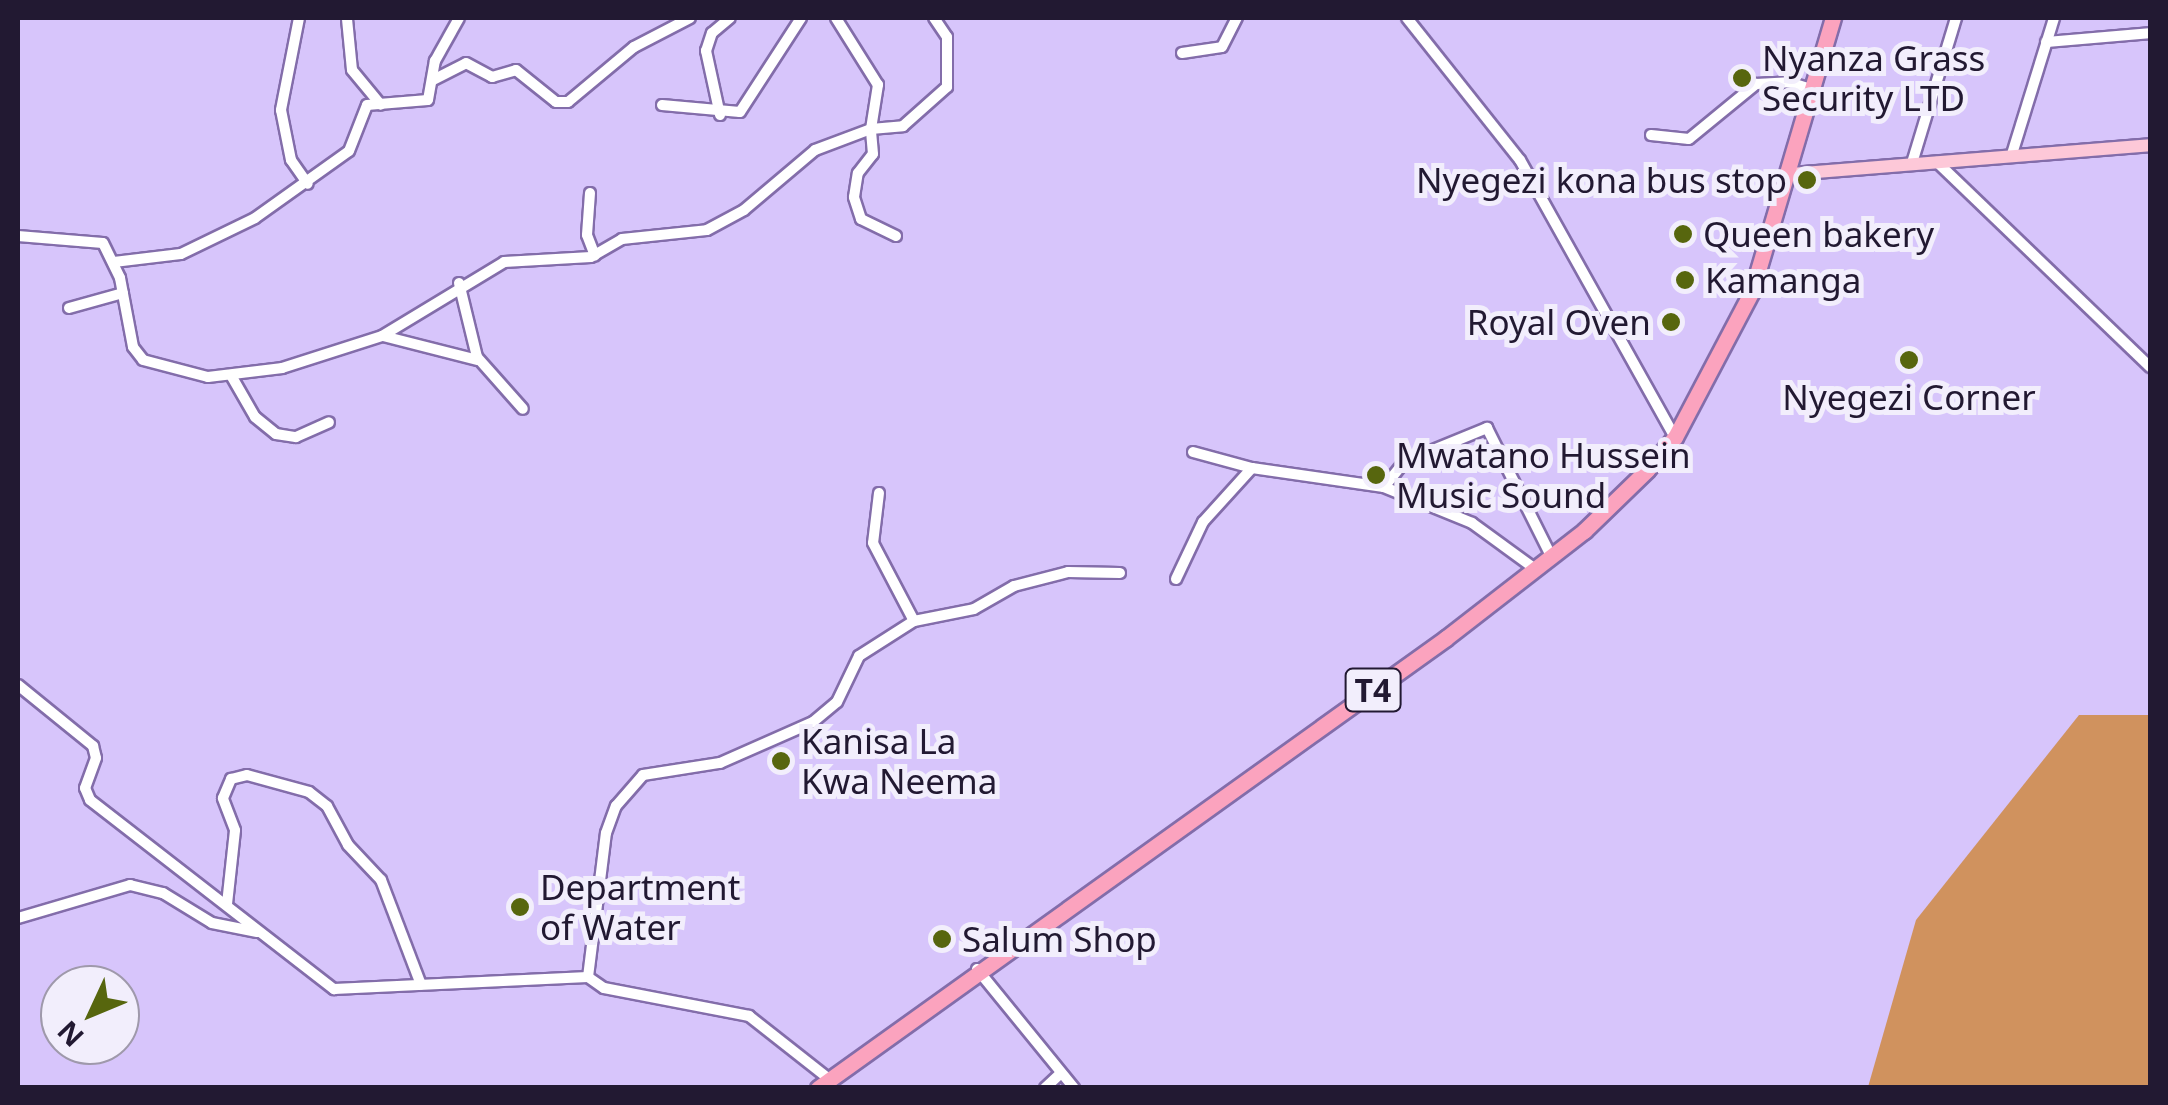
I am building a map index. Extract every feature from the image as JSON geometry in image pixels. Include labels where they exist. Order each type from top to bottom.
[{"type":"highway","name":"T4","points":[[823,1083],[1551,556],[1675,438],[1752,290],[1791,174],[1832,18]]},
{"type":"main road","points":[[1791,174],[2150,145]]},
{"type":"street","points":[[299,18],[298,51],[281,102],[291,160],[308,184]]},
{"type":"street","points":[[114,262],[181,254],[308,184],[349,152],[367,106],[428,100],[434,62],[459,18]]},
{"type":"street","points":[[432,80],[466,63],[492,77],[516,70],[556,102],[568,102],[634,46],[690,18]]},
{"type":"street","points":[[720,115],[706,48],[730,18]]},
{"type":"street","points":[[662,105],[682,102],[720,115],[737,114],[750,103],[801,18]]},
{"type":"street","points":[[836,18],[878,85],[871,130],[873,154],[858,173],[856,214],[896,236]]},
{"type":"street","points":[[18,236],[95,238],[114,262],[141,358],[184,374],[232,376],[282,368],[382,336],[459,284],[511,260],[595,256],[622,239],[707,230],[744,210],[815,150],[871,130],[903,126],[946,90],[947,36],[934,18]]},
{"type":"street","points":[[1182,53],[1222,48],[1236,18]]},
{"type":"street","points":[[1408,18],[1520,160],[1675,438]]},
{"type":"street","points":[[1912,163],[1956,18]]},
{"type":"street","points":[[2012,154],[2054,18]]},
{"type":"street","points":[[347,19],[352,70],[381,105]]},
{"type":"street","points":[[2046,42],[2150,33]]},
{"type":"street","points":[[1651,135],[1688,139],[1756,84],[1789,82],[1814,90]]},
{"type":"street","points":[[1937,162],[2150,367]]},
{"type":"street","points":[[590,193],[588,235],[595,256]]},
{"type":"street","points":[[120,278],[129,262]]},
{"type":"street","points":[[459,284],[478,360],[523,409]]},
{"type":"street","points":[[69,308],[123,293]]},
{"type":"street","points":[[382,336],[478,360]]},
{"type":"street","points":[[232,376],[256,417],[276,434],[296,437],[328,422]]},
{"type":"street","points":[[1384,486],[1404,462],[1487,428],[1551,556]]},
{"type":"street","points":[[1193,452],[1252,468],[1384,486],[1472,523],[1534,568]]},
{"type":"street","points":[[1176,579],[1203,522],[1252,468]]},
{"type":"street","points":[[879,493],[873,543],[914,621]]},
{"type":"street","points":[[588,977],[606,832],[633,784],[655,770],[746,756],[813,722],[837,702],[859,656],[914,621],[974,609],[1014,586],[1051,576],[1120,572]]},
{"type":"street","points":[[18,685],[93,746],[96,757],[85,788],[90,800],[334,989],[588,977],[615,990],[749,1016],[823,1083]]},
{"type":"street","points":[[226,904],[234,830],[223,798],[231,779],[247,775],[309,792],[327,806],[348,846],[381,880],[422,986]]},
{"type":"street","points":[[18,918],[130,886],[163,894],[212,924],[258,932]]},
{"type":"street","points":[[977,969],[1074,1088]]},
{"type":"street","points":[[1045,1088],[1062,1073]]},
{"type":"shaded area","points":[[2079,715],[2150,715],[2150,1087],[1868,1087],[1916,920]]},
{"type":"place","name":"Nyanza Grass Security LTD","points":[[1742,78]]},
{"type":"place","name":"Nyegezi kona bus stop","points":[[1807,180]]},
{"type":"place","name":"Queen bakery","points":[[1683,234]]},
{"type":"place","name":"Kamanga","points":[[1685,280]]},
{"type":"place","name":"Royal Oven","points":[[1671,322]]},
{"type":"place","name":"Nyegezi Corner","points":[[1909,360]]},
{"type":"place","name":"Mwatano Hussein Music Sound","points":[[1376,475]]},
{"type":"place","name":"Kanisa La Kwa Neema","points":[[781,761]]},
{"type":"place","name":"Department of Water","points":[[520,907]]},
{"type":"place","name":"Salum Shop","points":[[942,939]]}]
